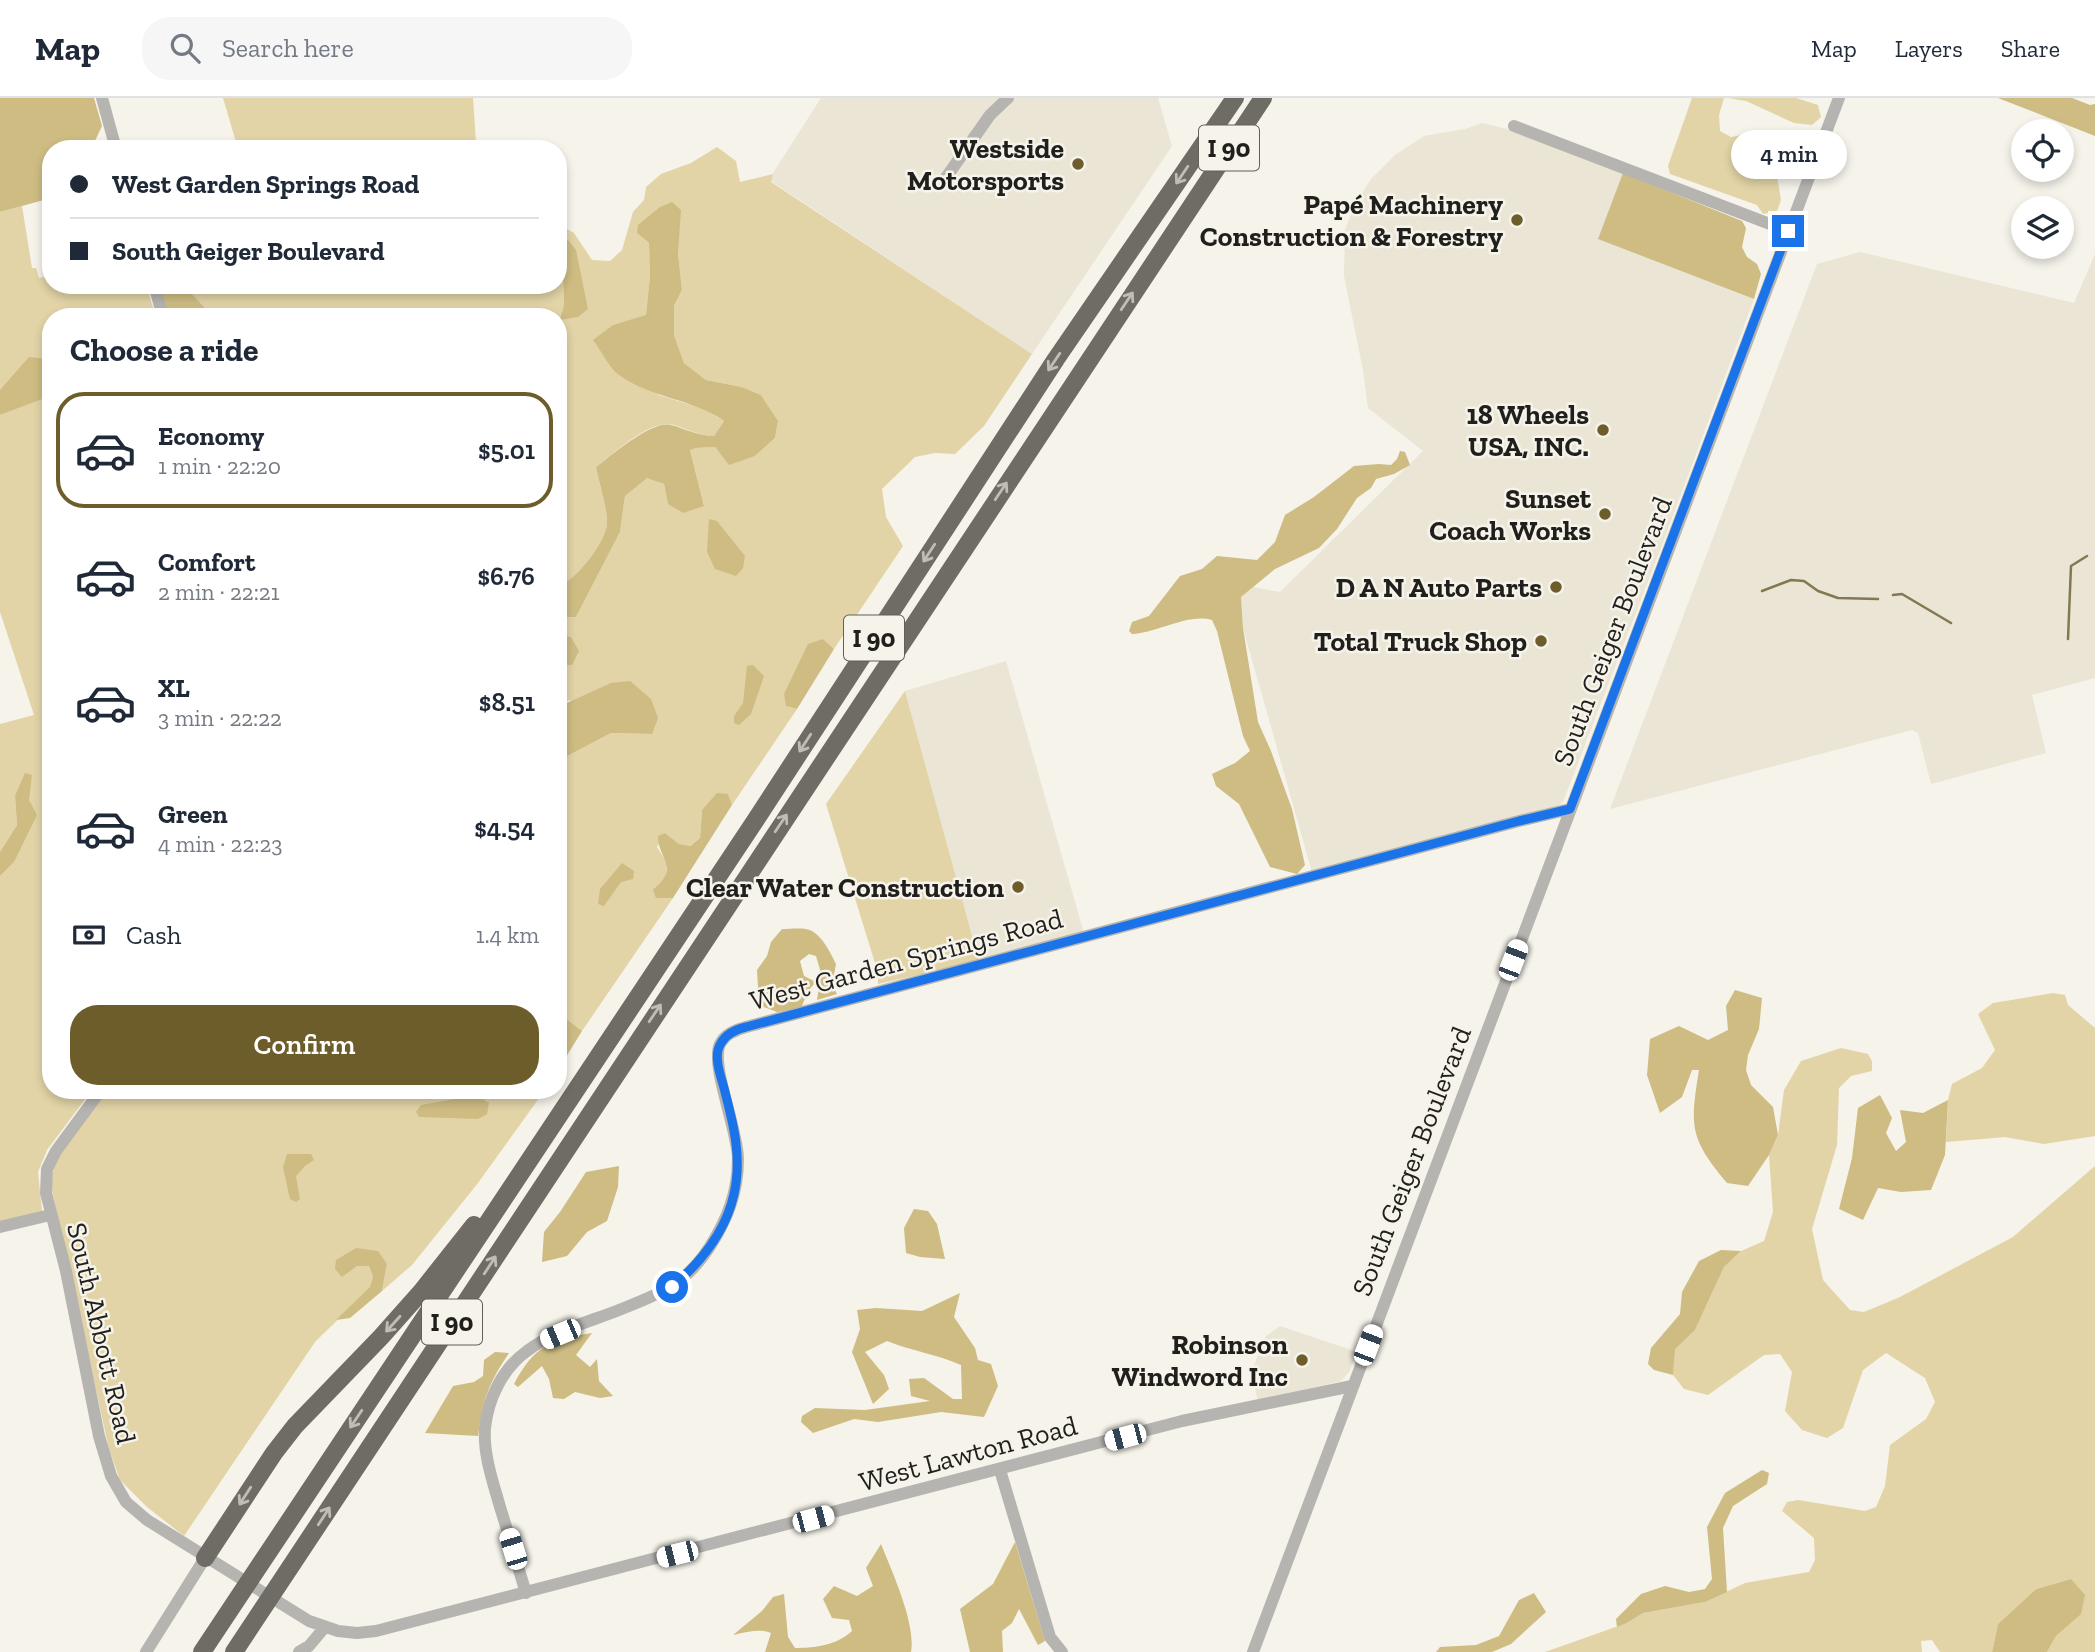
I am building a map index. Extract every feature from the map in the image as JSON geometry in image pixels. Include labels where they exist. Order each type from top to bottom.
[{"type":"highway","name":"I 90","points":[[202,1652],[762,810],[1056,359],[1235,98]]},
{"type":"highway","name":"I 90","points":[[234,1652],[1263,98]]},
{"type":"highway","points":[[1196,197],[1243,145],[1277,98]]},
{"type":"highway","points":[[205,1558],[274,1453],[295,1426],[381,1337],[480,1218],[517,1180]]},
{"type":"street","points":[[102,98],[114,140]]},
{"type":"street","points":[[945,179],[989,115],[1007,98]]},
{"type":"street","name":"South Geiger Boulevard","points":[[1253,1652],[1839,98]]},
{"type":"street","points":[[1514,126],[1788,231]]},
{"type":"street","name":"West Garden Springs Road","points":[[526,1593],[487,1453],[485,1430],[492,1397],[510,1367],[529,1349],[565,1331],[672,1287],[692,1270],[707,1251],[729,1212],[737,1175],[735,1130],[718,1059],[720,1044],[731,1032],[1570,809]]},
{"type":"street","name":"South Abbott Road","points":[[94,1099],[55,1151],[47,1169],[46,1193],[66,1271],[101,1446],[111,1476],[120,1494],[132,1508],[205,1558]]},
{"type":"street","points":[[0,1227],[50,1215]]},
{"type":"street","name":"West Lawton Road","points":[[205,1558],[325,1628],[357,1633],[376,1632],[1182,1422],[1352,1386]]},
{"type":"street","points":[[1000,1470],[1051,1637],[1062,1652]]},
{"type":"street","points":[[146,1652],[205,1558]]},
{"type":"street","points":[[299,1652],[309,1646],[325,1628]]},
{"type":"shaded area","points":[[0,98],[94,98],[102,126],[95,140],[42,140],[42,200],[0,212]]},
{"type":"shaded area","points":[[223,98],[473,98],[476,140],[235,140]]},
{"type":"shaded area","points":[[821,98],[1158,98],[1172,146],[1032,354],[771,181],[773,173]]},
{"type":"shaded area","points":[[1692,98],[1724,98],[1719,115],[1720,131],[1731,137],[1758,132],[1777,139],[1777,176],[1781,200],[1777,211],[1763,214],[1757,205],[1670,174],[1668,166]]},
{"type":"shaded area","points":[[1728,98],[1796,98],[1818,105],[1821,117],[1812,125],[1794,123],[1746,101]]},
{"type":"shaded area","points":[[1998,98],[2072,98],[2090,105],[2095,104],[2095,136],[2074,128],[2074,119],[2052,119]]},
{"type":"shaded area","points":[[1482,123],[1511,130],[1623,173],[1599,239],[1754,299],[1563,802],[1556,807],[1312,872],[1243,628],[1241,597],[1253,587],[1280,592],[1423,451],[1368,408],[1344,276],[1345,229],[1356,203],[1371,179],[1395,155],[1424,136],[1465,129]]},
{"type":"shaded area","points":[[717,147],[736,161],[740,182],[773,174],[771,182],[1032,354],[984,426],[955,454],[935,453],[915,457],[882,489],[886,517],[903,546],[834,649],[823,639],[786,706],[797,709],[732,805],[728,794],[702,810],[700,838],[689,846],[679,844],[665,833],[657,847],[667,863],[666,876],[657,898],[673,898],[582,1031],[567,1020],[567,756],[611,733],[652,734],[567,701],[567,665],[572,665],[571,638],[567,637],[567,617],[576,617],[620,532],[625,496],[647,477],[664,484],[668,504],[704,506],[690,450],[715,447],[729,464],[755,456],[775,438],[778,421],[761,395],[742,387],[706,380],[684,363],[674,335],[674,306],[682,290],[678,253],[637,233],[649,243],[650,276],[646,316],[613,325],[659,395],[704,409],[724,421],[714,436],[670,424],[657,426],[629,441],[596,467],[606,508],[606,530],[589,559],[567,581],[567,308],[578,317],[567,229],[574,233],[592,260],[610,261],[622,250],[633,212],[644,200],[646,187],[661,174],[691,163]]},
{"type":"shaded area","points":[[1623,173],[1742,221],[1746,228],[1742,247],[1747,257],[1757,264],[1761,274],[1754,299],[1598,239]]},
{"type":"shaded area","points":[[672,202],[681,210],[678,253],[682,290],[674,306],[674,335],[684,363],[706,380],[742,387],[761,395],[778,421],[775,438],[755,456],[729,465],[715,447],[690,450],[704,506],[683,513],[668,504],[664,484],[647,478],[625,496],[620,532],[576,617],[567,617],[567,581],[589,559],[606,530],[606,509],[596,467],[632,440],[654,428],[671,425],[697,434],[714,436],[724,421],[699,408],[631,383],[615,372],[593,340],[613,325],[646,315],[650,276],[649,243],[637,233],[638,225],[660,207]]},
{"type":"shaded area","points":[[22,206],[32,268],[36,268],[39,278],[42,277],[42,294],[149,294],[153,308],[42,308],[42,362],[0,390],[0,212]]},
{"type":"shaded area","points":[[567,239],[576,250],[588,309],[578,317],[567,319],[567,308],[563,308],[564,294],[567,294]]},
{"type":"shaded area","points":[[1860,252],[2074,303],[2095,254],[2095,678],[2032,695],[2046,753],[1931,784],[1918,733],[1912,730],[1610,809],[1817,264]]},
{"type":"shaded area","points":[[162,294],[192,294],[205,308],[165,308]]},
{"type":"shaded area","points":[[192,294],[564,294],[567,308],[205,308]]},
{"type":"shaded area","points":[[29,357],[42,359],[42,399],[0,415],[0,390]]},
{"type":"shaded area","points":[[42,399],[42,1099],[85,1099],[47,1150],[38,1172],[42,1211],[0,1222],[0,876],[14,862],[32,775],[15,796],[17,825],[0,852],[0,724],[34,715],[0,612],[0,415]]},
{"type":"shaded area","points":[[1400,451],[1405,452],[1410,465],[1394,474],[1376,479],[1371,488],[1357,498],[1337,529],[1319,548],[1275,569],[1241,597],[1243,628],[1258,722],[1292,809],[1305,865],[1297,874],[1270,867],[1239,804],[1216,786],[1212,774],[1235,763],[1250,751],[1243,736],[1212,620],[1193,619],[1142,633],[1132,634],[1129,631],[1132,622],[1149,616],[1180,576],[1202,569],[1217,556],[1257,560],[1275,542],[1285,515],[1314,497],[1354,466],[1391,465]]},
{"type":"shaded area","points":[[709,519],[717,521],[745,556],[743,568],[736,576],[715,569],[707,552]]},
{"type":"shaded area","points":[[567,637],[571,637],[579,651],[572,665],[567,665]]},
{"type":"shaded area","points":[[823,639],[834,649],[797,709],[786,706],[784,694],[808,644]]},
{"type":"shaded area","points":[[1006,661],[1084,933],[979,961],[905,691]]},
{"type":"shaded area","points":[[753,665],[764,676],[751,714],[739,725],[734,723],[734,716],[743,703],[747,666]]},
{"type":"shaded area","points":[[630,681],[651,699],[658,718],[652,734],[611,733],[567,756],[567,703],[611,683]]},
{"type":"shaded area","points":[[905,691],[979,961],[878,984],[878,973],[826,804]]},
{"type":"shaded area","points":[[25,773],[32,775],[29,800],[37,815],[14,862],[0,876],[0,852],[17,825],[15,796]]},
{"type":"shaded area","points":[[717,793],[728,794],[732,805],[673,898],[656,898],[653,890],[663,880],[667,871],[658,836],[665,833],[679,844],[690,846],[700,838],[702,810]]},
{"type":"shaded area","points":[[622,863],[634,871],[633,879],[621,882],[604,906],[598,904],[600,889]]},
{"type":"shaded area","points":[[782,929],[806,929],[821,938],[836,964],[832,985],[837,994],[817,1000],[821,973],[816,956],[809,954],[800,961],[804,976],[816,982],[808,991],[801,1008],[777,1012],[759,1005],[757,970],[767,956],[771,942]]},
{"type":"shaded area","points":[[1735,990],[1762,998],[1759,1029],[1748,1055],[1746,1070],[1751,1085],[1773,1107],[1778,1135],[1769,1155],[1748,1186],[1727,1183],[1699,1142],[1695,1131],[1694,1105],[1699,1070],[1692,1070],[1682,1097],[1660,1113],[1647,1075],[1650,1039],[1679,1026],[1708,1040],[1728,1030],[1726,1006]]},
{"type":"shaded area","points":[[2053,993],[2065,995],[2068,1005],[2095,1028],[2095,1136],[2044,1144],[2005,1137],[1946,1142],[1948,1100],[1952,1084],[1982,1068],[1995,1050],[1978,1014],[1993,1003]]},
{"type":"shaded area","points":[[567,1020],[582,1031],[567,1055]]},
{"type":"shaded area","points":[[1841,1048],[1868,1054],[1872,1061],[1872,1071],[1851,1076],[1839,1088],[1837,1145],[1812,1229],[1823,1280],[1850,1310],[1864,1312],[1900,1297],[2013,1237],[2095,1166],[2095,1652],[2047,1652],[2056,1636],[2081,1613],[2071,1579],[2036,1589],[1998,1624],[1992,1652],[1940,1652],[1932,1640],[1921,1641],[1922,1652],[1545,1652],[1627,1623],[1643,1613],[1705,1602],[1745,1583],[1809,1572],[1815,1560],[1814,1538],[1782,1511],[1787,1502],[1798,1500],[1865,1511],[1876,1507],[1885,1486],[1890,1445],[1926,1419],[1935,1402],[1925,1378],[1886,1353],[1863,1370],[1843,1428],[1827,1438],[1802,1430],[1785,1411],[1792,1372],[1780,1354],[1764,1355],[1708,1395],[1684,1389],[1673,1375],[1674,1349],[1695,1330],[1724,1267],[1741,1251],[1764,1241],[1773,1212],[1769,1155],[1778,1135],[1784,1090],[1801,1061]]},
{"type":"shaded area","points":[[1880,1095],[1892,1118],[1886,1133],[1896,1151],[1906,1142],[1900,1110],[1923,1113],[1948,1100],[1945,1155],[1931,1190],[1901,1192],[1878,1188],[1863,1220],[1839,1209],[1852,1158],[1858,1108]]},
{"type":"shaded area","points":[[100,1099],[539,1099],[478,1183],[412,1265],[382,1291],[387,1264],[357,1266],[369,1266],[373,1277],[371,1287],[315,1342],[184,1536],[147,1507],[120,1480],[109,1449],[51,1186],[54,1167],[63,1147]]},
{"type":"shaded area","points":[[455,1099],[483,1099],[489,1103],[487,1114],[478,1119],[419,1117],[416,1112],[421,1105]]},
{"type":"shaded area","points":[[287,1154],[311,1154],[314,1160],[296,1176],[300,1199],[296,1202],[290,1199],[283,1167]]},
{"type":"shaded area","points":[[619,1166],[618,1187],[607,1221],[587,1232],[567,1256],[542,1262],[544,1232],[586,1172]]},
{"type":"shaded area","points":[[914,1209],[928,1211],[937,1224],[945,1259],[906,1253],[904,1228]]},
{"type":"shaded area","points":[[356,1248],[378,1251],[387,1264],[382,1291],[350,1318],[336,1320],[370,1287],[373,1277],[369,1266],[357,1266],[342,1277],[335,1269],[336,1260]]},
{"type":"shaded area","points":[[1721,1250],[1741,1251],[1724,1267],[1695,1330],[1675,1349],[1673,1375],[1654,1370],[1648,1364],[1651,1348],[1680,1314],[1682,1292],[1699,1261]]},
{"type":"shaded area","points":[[960,1293],[954,1317],[975,1348],[978,1360],[991,1364],[998,1386],[984,1417],[941,1412],[878,1422],[854,1419],[813,1433],[801,1422],[802,1416],[815,1408],[865,1410],[930,1401],[911,1396],[909,1379],[924,1378],[953,1399],[962,1399],[961,1365],[887,1341],[865,1352],[884,1375],[889,1389],[873,1404],[852,1352],[860,1329],[857,1310],[876,1308],[922,1311]]},
{"type":"shaded area","points":[[1280,1326],[1357,1352],[1349,1372],[1341,1381],[1258,1401],[1251,1372],[1266,1336]]},
{"type":"shaded area","points":[[592,1333],[576,1355],[590,1367],[597,1359],[599,1381],[613,1396],[600,1398],[575,1392],[564,1399],[553,1398],[549,1379],[542,1366],[518,1387],[514,1384],[529,1361],[545,1346],[565,1338]]},
{"type":"shaded area","points":[[495,1352],[509,1353],[488,1393],[478,1436],[425,1433],[453,1386],[474,1382],[483,1376],[484,1360]]},
{"type":"shaded area","points":[[1762,1470],[1769,1473],[1767,1484],[1733,1506],[1723,1528],[1727,1592],[1705,1602],[1643,1613],[1617,1627],[1616,1619],[1641,1594],[1665,1586],[1689,1592],[1705,1589],[1712,1579],[1707,1527],[1725,1493]]},
{"type":"shaded area","points":[[1015,1542],[1045,1641],[1038,1645],[1019,1609],[1012,1623],[1002,1631],[1003,1652],[970,1652],[960,1609],[993,1584]]},
{"type":"shaded area","points":[[881,1544],[907,1612],[912,1640],[911,1652],[765,1652],[771,1633],[757,1631],[733,1635],[762,1611],[773,1597],[784,1594],[788,1637],[795,1648],[826,1645],[840,1640],[852,1631],[849,1620],[832,1618],[823,1599],[834,1586],[857,1596],[873,1586],[866,1568]]},
{"type":"shaded area","points":[[2071,1579],[2085,1595],[2081,1614],[2056,1636],[2047,1652],[1992,1652],[1998,1624],[2036,1589]]},
{"type":"shaded area","points":[[1534,1593],[1546,1612],[1511,1644],[1492,1652],[1436,1652],[1440,1647],[1476,1645],[1499,1636],[1519,1600]]},
{"type":"waterway","points":[[2068,639],[2071,566],[2087,556]]},
{"type":"waterway","points":[[1762,591],[1791,580],[1804,581],[1818,591],[1838,598],[1878,599]]},
{"type":"waterway","points":[[1893,595],[1902,594],[1951,623]]},
{"type":"place","name":"Westside Motorsports","points":[[1078,164]]},
{"type":"place","name":"Papé Machinery Construction & Forestry","points":[[1517,220]]},
{"type":"place","name":"18 Wheels USA, INC.","points":[[1603,430]]},
{"type":"place","name":"Sunset Coach Works","points":[[1605,514]]},
{"type":"place","name":"D A N Auto Parts","points":[[1556,587]]},
{"type":"place","name":"Total Truck Shop","points":[[1541,641]]},
{"type":"place","name":"Clear Water Construction","points":[[1018,887]]},
{"type":"place","name":"Robinson Windword Inc","points":[[1302,1360]]},
{"type":"route","points":[[672,1287],[692,1270],[707,1251],[729,1212],[734,1194],[738,1155],[718,1052],[720,1044],[731,1032],[1570,809],[1788,231]]}]
